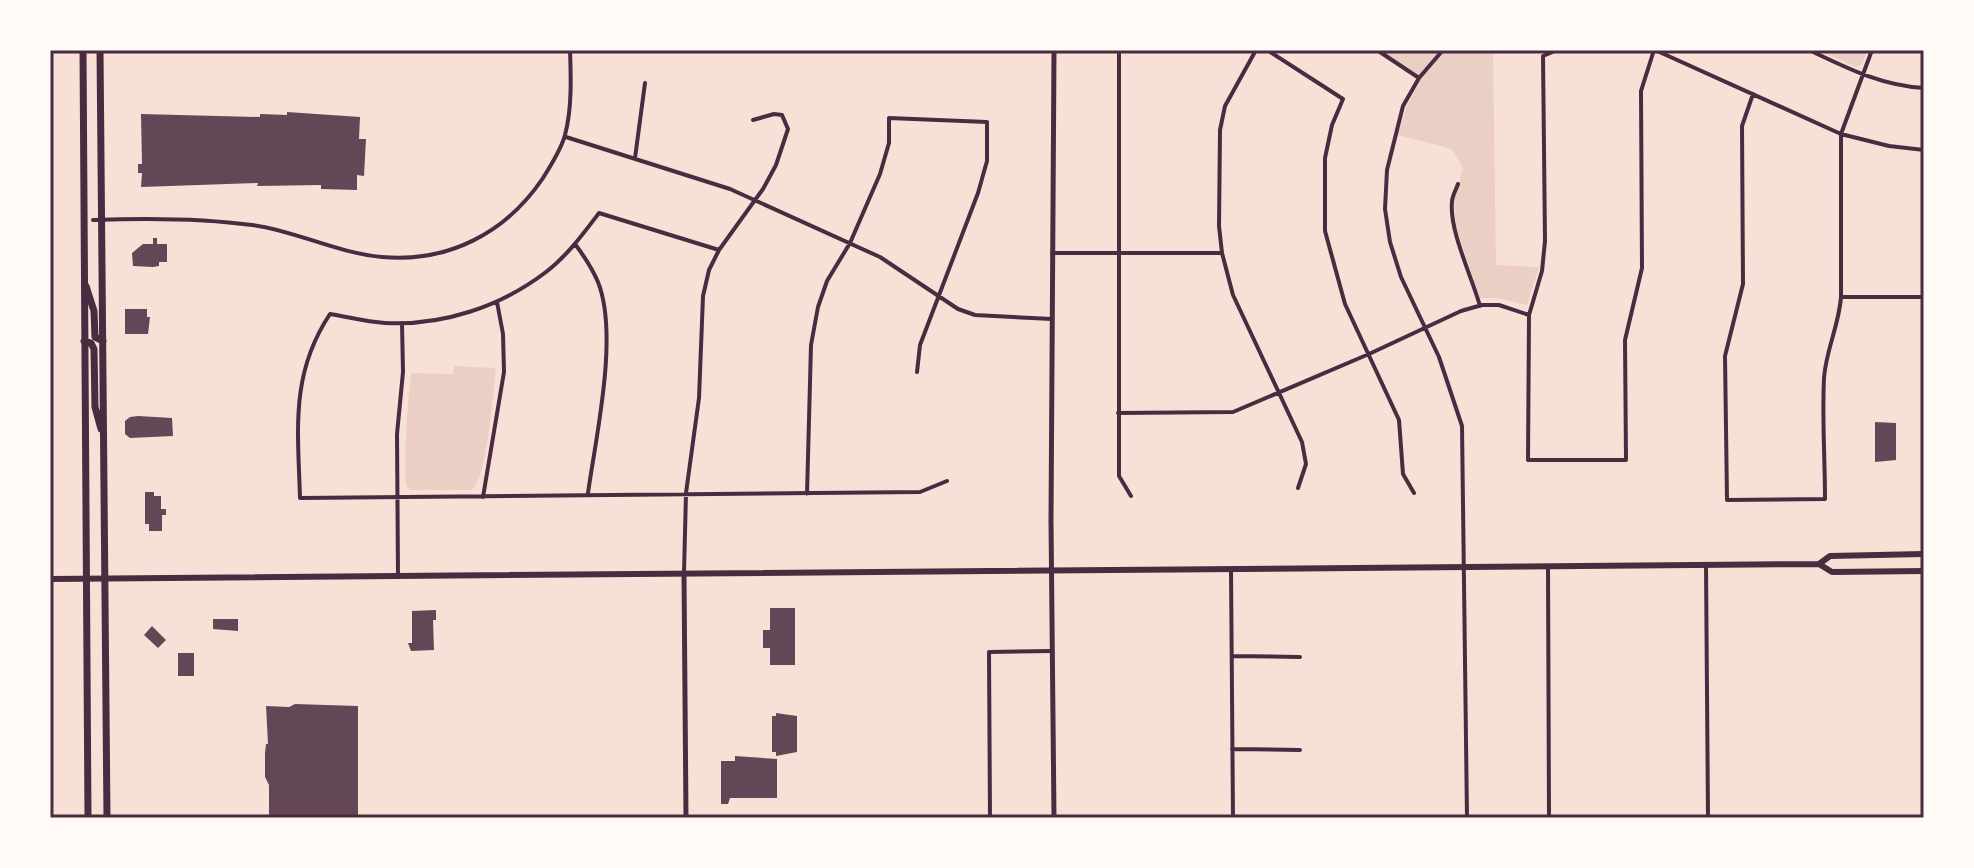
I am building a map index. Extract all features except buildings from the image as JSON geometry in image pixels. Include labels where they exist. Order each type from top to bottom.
[{"type":"main road","points":[[83,50],[84,580],[88,818]]},
{"type":"main road","points":[[100,50],[97,220],[103,341],[107,818]]},
{"type":"main road","points":[[84,280],[94,311],[95,337],[103,341]]},
{"type":"main road","points":[[84,341],[91,343],[94,349],[95,407],[104,439]]},
{"type":"main road","points":[[1819,564],[1830,556],[1924,554]]},
{"type":"main road","points":[[50,579],[1819,564],[1832,572],[1924,571]]},
{"type":"street","points":[[97,220],[227,222],[274,229],[357,253],[408,258],[431,255],[481,238],[522,207],[552,165],[565,137],[570,50]]},
{"type":"street","points":[[1054,50],[1051,253],[1054,818]]},
{"type":"street","points":[[1119,50],[1119,476],[1131,496]]},
{"type":"street","points":[[1256,50],[1225,106],[1220,130],[1219,226],[1222,253],[1233,295],[1302,442],[1306,464],[1298,488]]},
{"type":"street","points":[[1267,50],[1343,99],[1332,125],[1325,158],[1325,231],[1345,304],[1399,420],[1403,474],[1414,493]]},
{"type":"street","points":[[1377,50],[1419,78]]},
{"type":"street","points":[[1443,50],[1419,78],[1403,106],[1393,136],[1387,170],[1385,209],[1390,242],[1401,277],[1444,371],[1462,426],[1467,818]]},
{"type":"street","points":[[1557,50],[1543,56],[1545,241],[1542,271],[1529,315],[1528,460],[1626,460],[1625,340],[1642,268],[1641,91],[1655,50],[1841,134],[1889,146],[1924,150]]},
{"type":"street","points":[[1809,50],[1896,86],[1924,88]]},
{"type":"street","points":[[1753,94],[1742,126],[1743,284],[1725,356],[1727,500],[1825,499],[1824,377],[1841,297],[1841,134],[1872,50]]},
{"type":"street","points":[[635,158],[645,83]]},
{"type":"street","points":[[686,818],[686,493],[699,398],[703,296],[709,270],[719,250],[776,165],[788,129],[782,115],[753,120]]},
{"type":"street","points":[[807,494],[811,345],[815,319],[827,281],[850,243],[880,174],[889,143],[889,118],[987,122],[987,161],[978,193],[920,345],[917,372]]},
{"type":"street","points":[[565,137],[755,199],[880,257],[958,309],[975,315],[1052,319]]},
{"type":"street","points":[[1458,184],[1452,201],[1455,232],[1480,306]]},
{"type":"street","points":[[719,250],[599,213],[575,244],[547,271],[497,302],[448,318],[402,323],[330,314],[310,349],[299,393],[300,498],[920,492],[947,481]]},
{"type":"street","points":[[575,244],[599,284],[605,314],[605,381],[587,494]]},
{"type":"street","points":[[1051,253],[1222,253]]},
{"type":"street","points":[[1841,297],[1924,297]]},
{"type":"street","points":[[483,498],[504,372],[503,334],[497,302]]},
{"type":"street","points":[[1118,413],[1233,412],[1461,311],[1499,305],[1529,315]]},
{"type":"street","points":[[398,577],[397,434],[403,372],[402,323]]},
{"type":"street","points":[[1706,565],[1708,818]]},
{"type":"street","points":[[1548,566],[1549,818]]},
{"type":"street","points":[[1231,569],[1233,818]]},
{"type":"street","points":[[990,818],[989,652],[1052,651]]},
{"type":"street","points":[[1232,656],[1300,657]]},
{"type":"street","points":[[1232,749],[1300,750]]},
{"type":"shaded area","points":[[1373,50],[1493,50],[1496,265],[1539,267],[1527,305],[1480,298],[1456,227],[1454,198],[1463,168],[1452,149],[1398,135],[1407,106],[1420,81]]},
{"type":"shaded area","points":[[1817,50],[1868,50],[1861,65],[1856,67]]},
{"type":"shaded area","points":[[454,366],[496,368],[482,470],[472,490],[411,490],[406,486],[405,458],[411,373],[453,374]]}]
